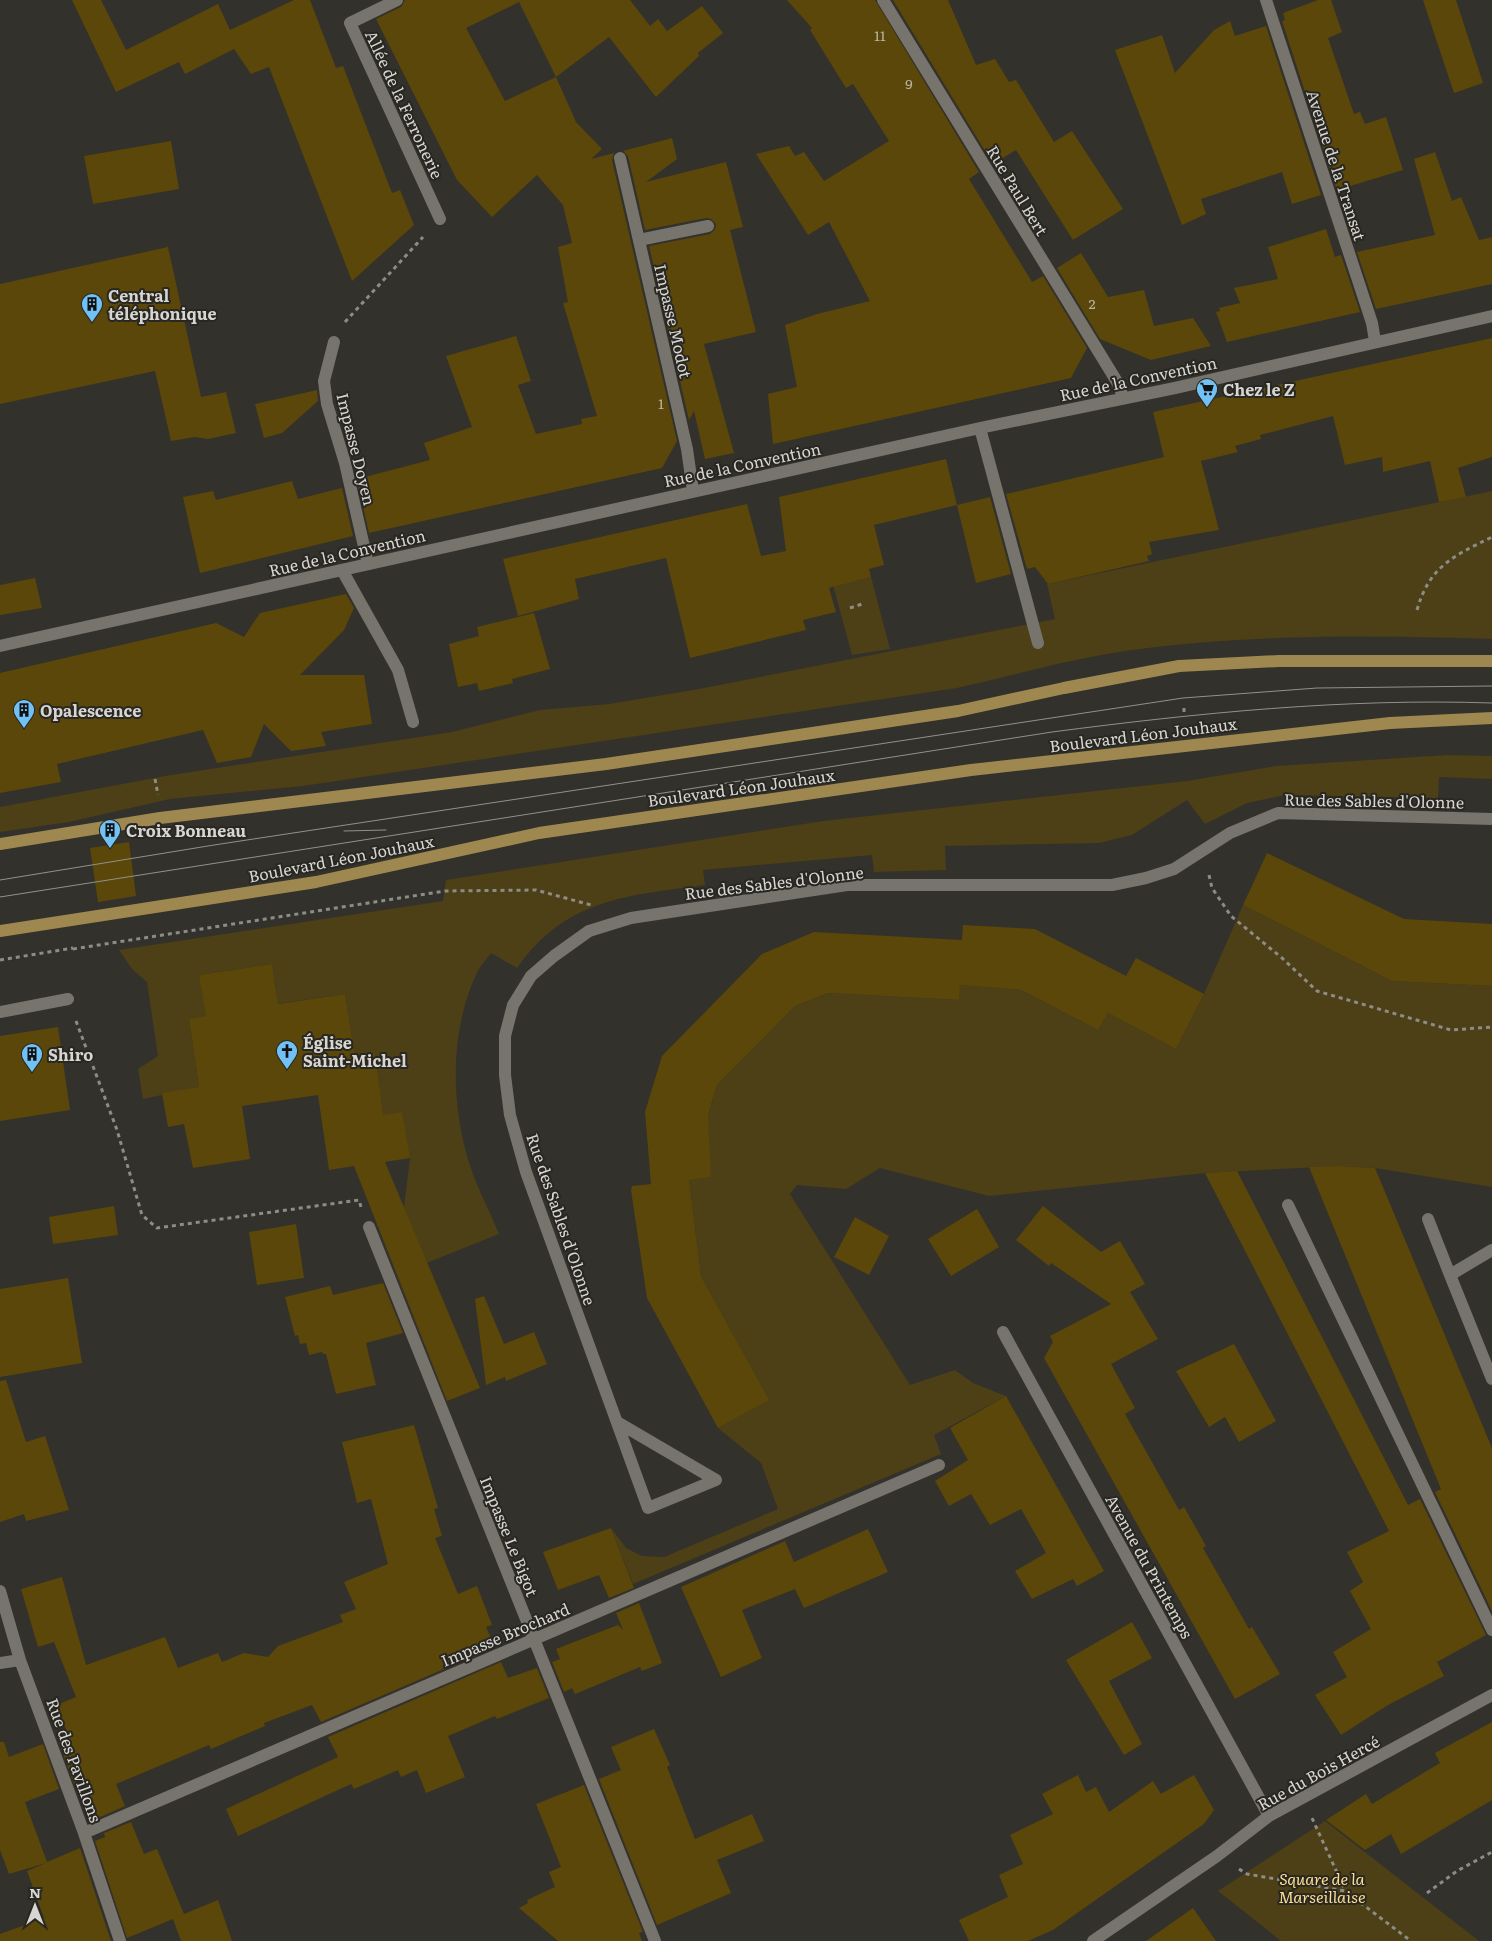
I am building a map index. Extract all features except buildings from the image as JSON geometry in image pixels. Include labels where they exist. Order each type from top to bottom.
[{"type":"main road","points":[[0,844],[151,819],[286,801],[606,764],[958,711],[1179,666],[1279,660],[1492,661]]},
{"type":"main road","name":"Boulevard Léon Jouhaux","points":[[0,930],[316,882],[539,833],[962,772],[1390,723],[1492,718]]},
{"type":"street","name":"Allée de la Ferronerie","points":[[397,0],[350,24],[440,219]]},
{"type":"street","name":"Rue Paul Bert","points":[[883,0],[1119,385],[1123,398]]},
{"type":"street","name":"Avenue de la Transat","points":[[1266,0],[1372,323],[1375,341]]},
{"type":"street","name":"Impasse Modot","points":[[620,158],[687,449],[693,491]]},
{"type":"street","points":[[639,240],[708,226]]},
{"type":"street","name":"Rue de la Convention","points":[[0,646],[693,491],[1492,316]]},
{"type":"street","name":"Impasse Doyen","points":[[334,342],[324,381],[326,404],[344,463],[368,564]]},
{"type":"street","points":[[980,428],[1038,643]]},
{"type":"street","points":[[342,570],[398,670],[413,722]]},
{"type":"street","name":"Rue des Sables d'Olonne","points":[[616,1422],[716,1480],[648,1508],[616,1422],[526,1172],[510,1115],[505,1075],[505,1036],[513,1005],[531,976],[554,956],[589,931],[631,918],[847,885],[1112,885],[1174,869],[1230,833],[1278,813],[1492,819]]},
{"type":"street","points":[[0,1012],[68,999]]},
{"type":"street","points":[[1288,1205],[1492,1630]]},
{"type":"street","points":[[1428,1219],[1492,1378]]},
{"type":"street","name":"Impasse Le Bigot","points":[[369,1226],[655,1941]]},
{"type":"street","points":[[1450,1275],[1492,1250]]},
{"type":"street","name":"Avenue du Printemps","points":[[1003,1332],[1270,1816]]},
{"type":"street","name":"Impasse Brochard","points":[[84,1833],[938,1465]]},
{"type":"street","name":"Rue des Pavillons","points":[[0,1590],[20,1660],[84,1833],[120,1941]]},
{"type":"street","points":[[0,1662],[20,1660]]},
{"type":"street","name":"Rue du Bois Hercé","points":[[1093,1941],[1217,1856],[1270,1816],[1302,1796],[1492,1695]]},
{"type":"path","points":[[334,342],[347,316],[440,219]]},
{"type":"path","points":[[1417,610],[1423,590],[1433,574],[1464,551],[1492,538]]},
{"type":"path","points":[[850,608],[862,604]]},
{"type":"path","points":[[1184,708],[1184,715]]},
{"type":"path","points":[[155,779],[158,799]]},
{"type":"path","points":[[1204,850],[1212,888],[1231,916],[1282,958],[1317,992],[1451,1030],[1492,1027]]},
{"type":"path","points":[[73,949],[445,891],[536,890],[595,905],[631,918]]},
{"type":"path","points":[[68,999],[117,1130],[142,1214],[157,1228],[359,1200],[369,1226]]},
{"type":"path","points":[[1302,1796],[1345,1891]]},
{"type":"path","points":[[1427,1893],[1457,1871],[1492,1852]]},
{"type":"path","points":[[1217,1856],[1247,1874],[1345,1891],[1411,1941]]},
{"type":"green space","points":[[1492,491],[1492,639],[1402,637],[1267,638],[1132,650],[1066,662],[957,688],[303,786],[170,799],[69,822],[0,832],[0,807],[165,776],[452,732],[540,710],[609,704],[699,689],[1055,619],[1047,584]]},
{"type":"green space","points":[[827,563],[855,581],[871,577],[890,649],[852,655]]},
{"type":"green space","points":[[1447,755],[1492,756],[1492,779],[1439,777],[1438,798],[1285,795],[1247,803],[1205,824],[1187,800],[1132,835],[1099,843],[945,846],[946,870],[874,872],[872,855],[703,870],[705,885],[624,898],[600,904],[578,914],[556,927],[536,945],[517,968],[491,953],[477,972],[462,1018],[458,1040],[456,1086],[461,1131],[466,1152],[499,1234],[424,1264],[404,1207],[410,1158],[370,1117],[366,1087],[379,1085],[375,1054],[355,1056],[345,994],[276,1004],[275,997],[277,996],[272,964],[199,975],[209,1016],[189,1019],[199,1087],[143,1099],[138,1069],[158,1056],[147,982],[132,969],[119,950],[443,901],[446,880],[823,821],[1187,781],[1276,766]]},
{"type":"green space","points":[[1243,905],[1392,981],[1492,986],[1492,1187],[1375,1168],[1339,1166],[1205,1173],[989,1196],[880,1168],[846,1189],[797,1185],[790,1194],[910,1385],[955,1370],[973,1383],[1006,1396],[934,1435],[941,1454],[633,1584],[611,1528],[626,1548],[642,1556],[664,1557],[778,1509],[761,1463],[718,1428],[768,1400],[701,1276],[689,1180],[717,1085],[795,1006],[828,993],[958,1000],[960,985],[1021,990],[1098,1030],[1108,1013],[1176,1049],[1204,994]]},
{"type":"green space","name":"Square de la Marseillaise","points":[[1325,1821],[1479,1941],[1281,1941],[1218,1891]]},
{"type":"tram line","points":[[0,880],[214,845],[1183,698],[1317,688],[1492,686]]},
{"type":"tram line","points":[[0,897],[1052,732],[1272,708],[1382,703],[1492,703]]},
{"type":"tram line","points":[[344,831],[386,830]]},
{"type":"place","name":"Central téléphonique","points":[[92,323]]},
{"type":"place","name":"Chez le Z","points":[[1207,408]]},
{"type":"place","name":"Opalescence","points":[[24,729]]},
{"type":"place","name":"Croix Bonneau","points":[[110,849]]},
{"type":"place","name":"Église Saint-Michel","points":[[287,1070]]},
{"type":"place","name":"Shiro","points":[[32,1073]]}]
